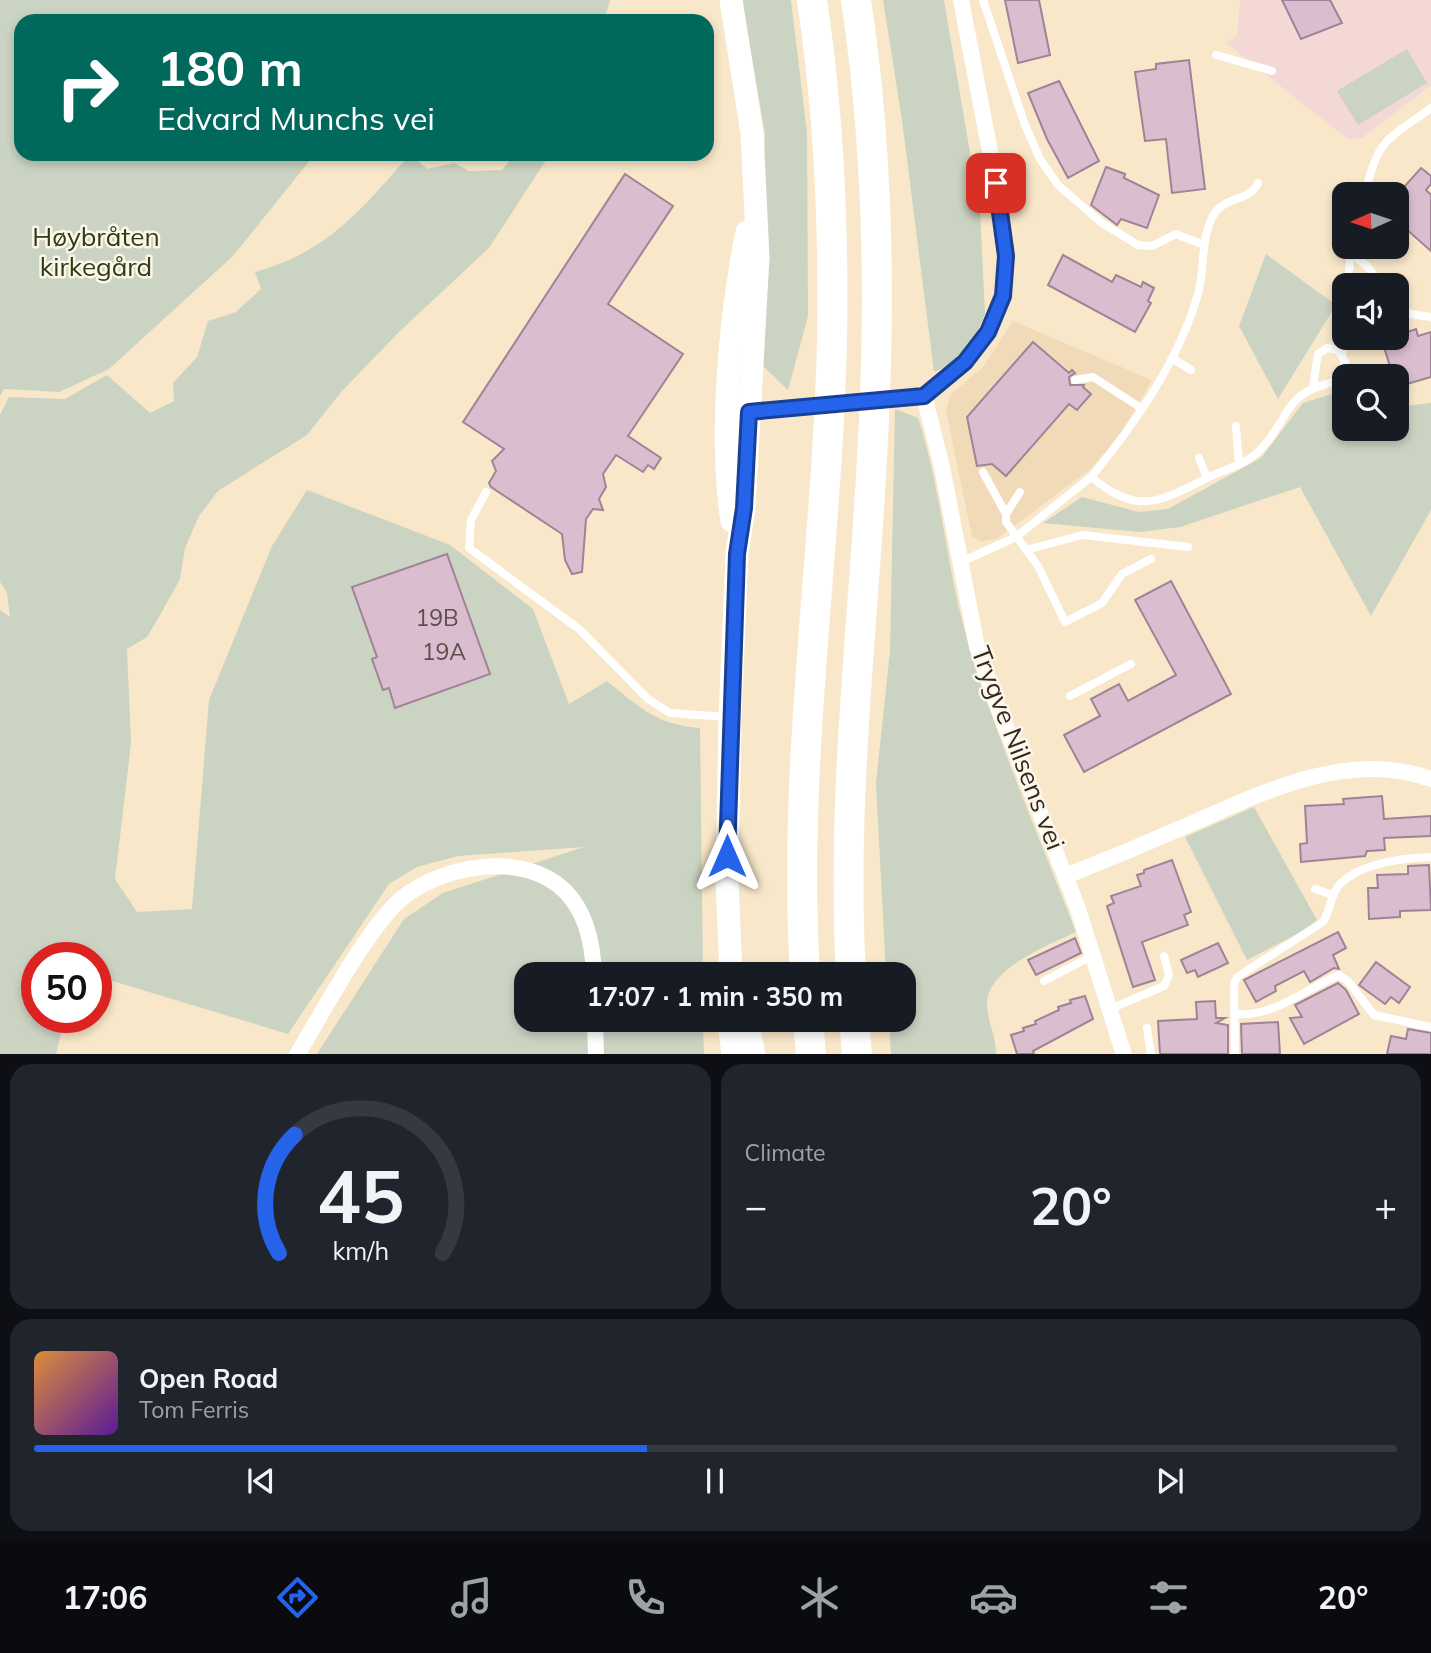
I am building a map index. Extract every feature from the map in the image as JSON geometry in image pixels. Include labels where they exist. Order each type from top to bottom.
[{"type":"highway","points":[[805,962],[804,779],[826,457],[832,286],[827,148],[811,0]]},
{"type":"highway","points":[[851,962],[849,784],[872,459],[878,287],[874,158],[856,0]]},
{"type":"highway","points":[[809,1032],[811,1054]]},
{"type":"highway","points":[[855,1032],[857,1054]]},
{"type":"main road","points":[[731,0],[751,122],[754,201],[735,304],[744,508],[737,554],[730,717],[727,880],[731,962]]},
{"type":"main road","points":[[730,1032],[733,1054]]},
{"type":"main road","points":[[749,1032],[754,1054]]},
{"type":"street","points":[[739,412],[919,396],[951,374],[977,348],[998,311],[1005,280],[1006,256],[998,194],[961,0]]},
{"type":"street","name":"Trygve Nilsens vei","points":[[919,396],[961,562],[977,647],[1066,876],[1124,1054]]},
{"type":"street","points":[[1066,876],[1298,781],[1336,772],[1369,769],[1431,779]]},
{"type":"street","points":[[298,1054],[360,954],[393,908],[417,888],[457,871],[494,867],[535,873],[553,881],[565,891],[583,917],[591,941],[593,962]]},
{"type":"street","points":[[595,1032],[596,1054]]},
{"type":"lane","points":[[983,0],[1025,125],[1040,159],[1058,186],[1102,223],[1139,246],[1153,246],[1176,234],[1204,245]]},
{"type":"lane","points":[[1216,55],[1272,71]]},
{"type":"lane","points":[[1368,182],[1377,151],[1431,108]]},
{"type":"lane","points":[[961,562],[1016,537],[1091,477],[1141,408],[1172,358],[1199,292],[1204,245],[1214,213],[1230,199],[1248,194],[1258,183]]},
{"type":"lane","points":[[1360,259],[1373,273]]},
{"type":"lane","points":[[1409,313],[1431,317]]},
{"type":"lane","points":[[1313,386],[1318,354],[1327,348],[1338,350],[1342,355]]},
{"type":"lane","points":[[1091,477],[1117,496],[1160,502],[1178,495],[1262,449],[1295,398],[1313,386],[1338,381],[1344,370],[1343,350]]},
{"type":"lane","points":[[1172,358],[1191,370]]},
{"type":"lane","points":[[1075,380],[1093,377],[1141,408]]},
{"type":"lane","points":[[1236,426],[1238,464]]},
{"type":"lane","points":[[1199,458],[1208,478]]},
{"type":"lane","points":[[983,471],[1006,514],[1006,522],[1038,566],[1065,622],[1101,603],[1122,574],[1150,559]]},
{"type":"lane","points":[[486,492],[471,520],[468,548],[579,629],[648,699],[670,713],[730,717]]},
{"type":"lane","points":[[1006,514],[1020,492]]},
{"type":"lane","points":[[1026,551],[1082,535],[1188,547]]},
{"type":"lane","points":[[1070,696],[1131,664]]},
{"type":"lane","points":[[1235,1054],[1234,984],[1237,977],[1323,922],[1329,912],[1333,895],[1341,883],[1363,871],[1404,858],[1431,857]]},
{"type":"lane","points":[[1315,889],[1333,895]]},
{"type":"lane","points":[[1111,1009],[1164,986],[1169,975],[1164,956]]},
{"type":"lane","points":[[1044,981],[1092,957]]},
{"type":"lane","points":[[1235,1014],[1251,1016],[1270,1010],[1339,975],[1348,981],[1374,1015],[1431,1027]]},
{"type":"lane","points":[[1147,1027],[1151,1054]]},
{"type":"shaded area","points":[[1240,0],[1431,0],[1431,85],[1362,138],[1349,140],[1226,43],[1237,36]]},
{"type":"shaded area","points":[[1013,321],[1152,380],[1117,439],[1090,469],[998,538],[981,542],[972,537],[946,411],[950,395],[983,367]]},
{"type":"green space","name":"Høybråten kirkegård","points":[[0,0],[610,0],[606,14],[14,14],[14,161],[309,161],[233,256],[109,369],[59,392],[4,389],[0,396]]},
{"type":"green space","points":[[742,0],[791,0],[807,133],[808,316],[788,390],[763,366],[757,330],[765,134]]},
{"type":"green space","points":[[883,0],[944,0],[980,211],[985,314],[971,345],[947,366],[934,372],[902,120]]},
{"type":"green space","points":[[1407,49],[1427,83],[1358,125],[1337,91]]},
{"type":"green space","points":[[404,161],[418,161],[427,169],[454,163],[469,171],[502,170],[509,161],[545,161],[489,248],[400,331],[342,391],[307,435],[218,491],[199,516],[185,548],[180,579],[147,637],[127,649],[131,743],[115,879],[137,912],[192,909],[209,700],[272,546],[307,490],[450,545],[533,609],[569,704],[607,681],[639,707],[660,719],[700,728],[703,962],[514,962],[514,1032],[703,1032],[704,1054],[317,1054],[404,919],[443,893],[584,847],[458,856],[417,867],[389,884],[288,1034],[112,981],[112,942],[21,942],[21,1033],[61,1033],[56,1054],[0,1054],[0,610],[10,617],[7,593],[0,582],[0,415],[9,397],[65,399],[107,375],[150,413],[174,401],[173,383],[197,357],[208,321],[236,312],[261,289],[255,272],[303,253],[342,226]]},
{"type":"green space","points":[[1266,254],[1332,302],[1332,311],[1278,399],[1239,326]]},
{"type":"green space","points":[[1332,394],[1332,441],[1409,441],[1409,406],[1431,403],[1431,510],[1371,616],[1300,487],[1180,527],[1140,532],[1043,523],[1082,497],[1139,512],[1168,509],[1261,458],[1303,403]]},
{"type":"green space","points":[[895,409],[918,418],[933,473],[954,586],[979,679],[1076,932],[1035,951],[996,981],[989,993],[987,1006],[996,1054],[891,1054],[890,1032],[916,1032],[916,962],[885,962],[876,783],[890,651]]},
{"type":"green space","points":[[1254,807],[1317,920],[1303,931],[1247,960],[1185,837]]},
{"type":"building","points":[[1005,0],[1039,0],[1050,55],[1018,63]]},
{"type":"building","points":[[1282,0],[1330,0],[1342,23],[1301,39]]},
{"type":"building","points":[[1189,60],[1205,189],[1172,193],[1166,139],[1145,141],[1135,72],[1156,69],[1156,64]]},
{"type":"building","points":[[1059,81],[1099,161],[1068,178],[1047,139],[1028,93]]},
{"type":"building","points":[[1106,167],[1125,174],[1124,178],[1159,195],[1147,228],[1121,219],[1117,225],[1091,205]]},
{"type":"building","points":[[1421,168],[1431,176],[1431,184],[1426,190],[1431,195],[1431,251],[1409,232],[1408,182]]},
{"type":"building","points":[[625,174],[673,206],[608,304],[683,354],[628,436],[661,458],[654,469],[648,465],[643,472],[616,455],[603,474],[606,487],[599,499],[603,510],[593,509],[586,519],[582,572],[572,574],[565,560],[562,534],[491,487],[489,483],[496,471],[492,461],[504,449],[463,422]]},
{"type":"building","points":[[1063,255],[1112,282],[1116,275],[1141,287],[1143,282],[1154,288],[1148,301],[1151,303],[1135,332],[1048,285]]},
{"type":"building","points":[[1416,329],[1418,336],[1431,332],[1431,377],[1409,383],[1409,364],[1389,364],[1385,350],[1409,350],[1409,331]]},
{"type":"building","points":[[1033,342],[1069,373],[1072,370],[1075,373],[1069,377],[1070,385],[1084,385],[1091,394],[1077,410],[1069,404],[1006,476],[992,464],[977,466],[967,417]]},
{"type":"building","points":[[447,554],[490,674],[395,708],[389,688],[383,690],[372,659],[377,657],[352,587]]},
{"type":"building","points":[[1171,581],[1231,694],[1084,772],[1064,735],[1100,716],[1091,699],[1119,684],[1128,701],[1176,675],[1135,600]]},
{"type":"building","points":[[1382,796],[1384,819],[1431,816],[1431,836],[1384,838],[1385,850],[1367,851],[1365,856],[1301,862],[1300,844],[1307,843],[1305,806],[1344,804],[1343,799]]},
{"type":"building","points":[[1172,860],[1191,912],[1184,915],[1188,925],[1142,942],[1155,980],[1133,987],[1107,906],[1114,903],[1111,896],[1141,886],[1137,875],[1144,873],[1144,870]]},
{"type":"building","points":[[1429,865],[1431,910],[1400,911],[1400,917],[1369,919],[1368,888],[1378,888],[1377,875],[1408,874],[1408,866]]},
{"type":"building","points":[[1338,932],[1346,948],[1333,955],[1339,969],[1334,968],[1310,982],[1304,971],[1275,986],[1276,991],[1256,1002],[1244,980]]},
{"type":"building","points":[[1075,938],[1081,953],[1036,975],[1028,960]]},
{"type":"building","points":[[1218,943],[1228,963],[1198,977],[1195,970],[1187,973],[1181,960]]},
{"type":"building","points":[[1376,962],[1410,987],[1399,1003],[1391,997],[1385,1004],[1359,985]]},
{"type":"building","points":[[1338,983],[1346,990],[1359,1014],[1304,1044],[1290,1018],[1302,1017],[1295,1005]]},
{"type":"building","points":[[1085,996],[1093,1019],[1033,1051],[1034,1054],[1017,1054],[1011,1035],[1036,1024],[1035,1021],[1059,1010],[1058,1007],[1071,1003],[1070,1000]]},
{"type":"building","points":[[1215,1001],[1216,1018],[1225,1018],[1216,1023],[1228,1025],[1228,1054],[1160,1054],[1158,1021],[1197,1019],[1196,1002]]},
{"type":"building","points":[[1278,1022],[1280,1054],[1242,1054],[1241,1024]]},
{"type":"building","points":[[1408,1029],[1431,1033],[1431,1054],[1387,1054],[1391,1036],[1406,1039]]},
{"type":"route","points":[[727,856],[728,762],[737,554],[744,508],[749,412],[924,396],[965,362],[988,332],[1003,296],[1006,256],[996,183]]}]
